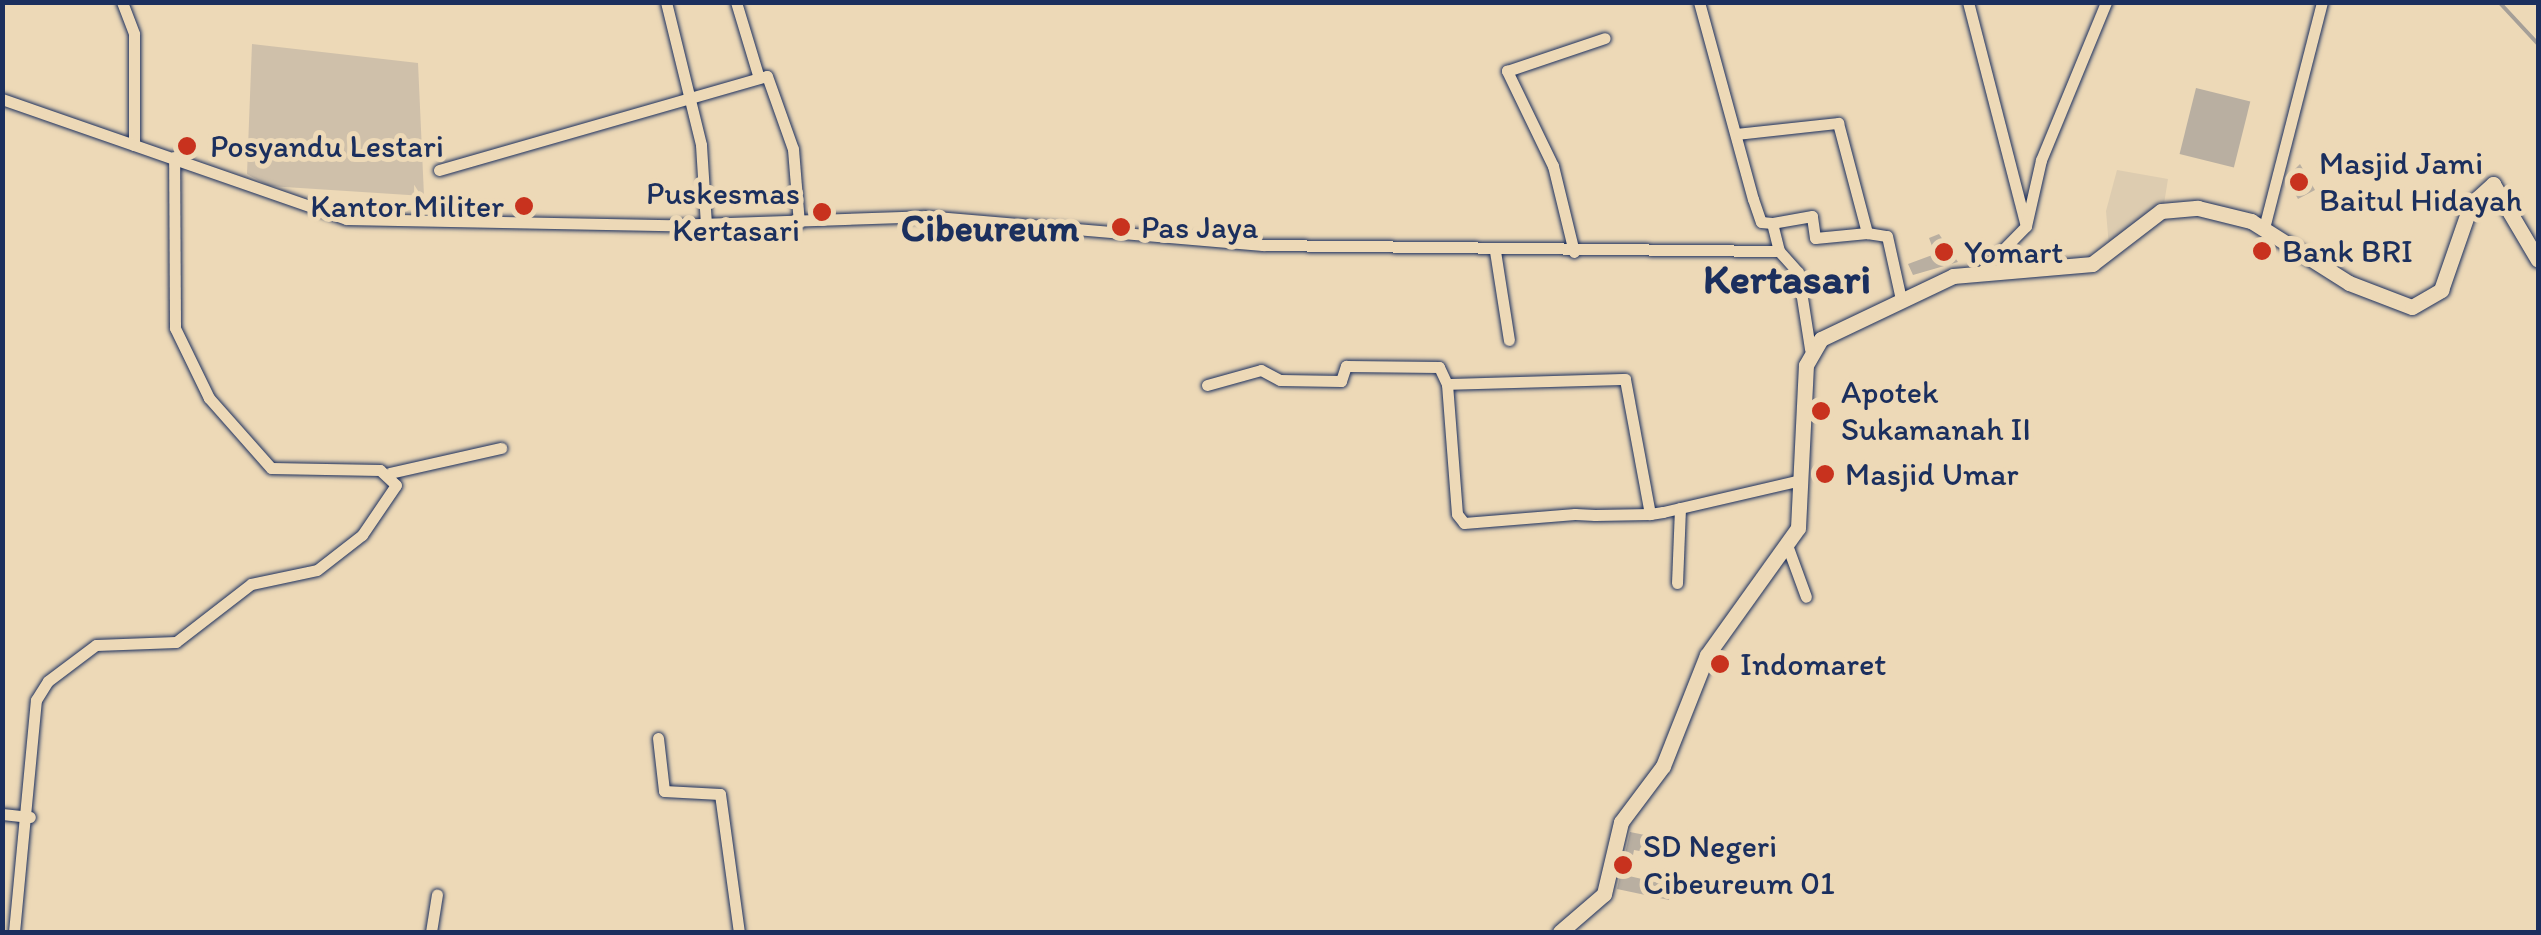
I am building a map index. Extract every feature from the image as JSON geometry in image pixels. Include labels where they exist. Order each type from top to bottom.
[{"type":"main road","points":[[1560,932],[1600,900],[1621,822],[1663,766],[1707,656],[1798,528],[1810,349],[1901,299],[1982,271],[2078,268],[2106,258],[2161,211],[2198,208],[2264,228],[2348,283],[2412,307],[2441,290],[2471,204],[2493,184],[2538,260]]},
{"type":"street","points":[[122,2],[134,34],[134,144]]},
{"type":"street","points":[[666,2],[704,160],[706,225]]},
{"type":"street","points":[[736,2],[759,78]]},
{"type":"street","points":[[1698,2],[1762,222],[1812,216],[1815,238],[1887,236],[1901,299]]},
{"type":"street","points":[[1968,2],[2026,226]]},
{"type":"street","points":[[1982,271],[2026,226],[2042,160],[2106,2]]},
{"type":"street","points":[[2264,228],[2322,2]]},
{"type":"street","points":[[1574,252],[1553,166],[1508,71],[1605,38]]},
{"type":"street","points":[[438,170],[759,78],[771,80],[792,149],[799,223]]},
{"type":"street","points":[[2,98],[346,220],[706,225],[924,216],[1107,236],[1495,251],[1778,251]]},
{"type":"street","points":[[1736,134],[1838,123],[1867,234]]},
{"type":"street","points":[[174,157],[175,328],[209,398],[271,468],[390,474],[501,448]]},
{"type":"street","points":[[1772,223],[1778,251],[1798,272],[1810,349]]},
{"type":"street","points":[[1495,251],[1509,340]]},
{"type":"street","points":[[1207,385],[1262,370],[1278,379],[1341,381],[1346,366],[1439,367],[1447,384],[1460,521],[1650,514],[1801,480]]},
{"type":"street","points":[[1447,384],[1625,378],[1650,514]]},
{"type":"street","points":[[14,932],[30,818],[34,714],[48,681],[91,647],[176,642],[251,584],[335,559],[388,504],[396,485],[390,474]]},
{"type":"street","points":[[1677,583],[1680,508]]},
{"type":"street","points":[[1787,545],[1806,597]]},
{"type":"street","points":[[658,738],[664,791],[720,794],[739,932]]},
{"type":"street","points":[[2,814],[30,818]]},
{"type":"street","points":[[431,932],[437,894]]},
{"type":"shaded area","points":[[252,44],[418,63],[424,196],[269,186],[247,174]]},
{"type":"shaded area","points":[[2117,170],[2168,179],[2164,204],[2109,247],[2106,211]]},
{"type":"building","points":[[2196,88],[2250,102],[2234,168],[2180,154]]},
{"type":"building","name":"Masjid Jami Baitul Hidayah","points":[[2300,164],[2315,190],[2298,199],[2286,178]]},
{"type":"building","points":[[1939,234],[1958,262],[1913,275],[1908,264],[1935,254],[1929,238]]},
{"type":"building","name":"SD Negeri Cibeureum 01","points":[[1630,832],[1660,838],[1656,854],[1634,850],[1629,876],[1672,886],[1669,900],[1617,889]]},
{"type":"waterway","points":[[2499,2],[2538,44]]},
{"type":"place","name":"Posyandu Lestari","points":[[187,146]]},
{"type":"place","name":"Masjid Jami Baitul Hidayah","points":[[2299,182]]},
{"type":"place","name":"Kantor Militer","points":[[524,206]]},
{"type":"place","name":"Puskesmas Kertasari","points":[[822,212]]},
{"type":"place","name":"Pas Jaya","points":[[1121,227]]},
{"type":"place","name":"Bank BRI","points":[[2262,251]]},
{"type":"place","name":"Yomart","points":[[1944,252]]},
{"type":"place","name":"Apotek Sukamanah II","points":[[1821,411]]},
{"type":"place","name":"Masjid Umar","points":[[1825,474]]},
{"type":"place","name":"Indomaret","points":[[1720,664]]},
{"type":"place","name":"SD Negeri Cibeureum 01","points":[[1623,865]]},
{"type":"district","name":"Cibeureum","points":[[990,229]]},
{"type":"district","name":"Kertasari","points":[[1787,279]]}]
